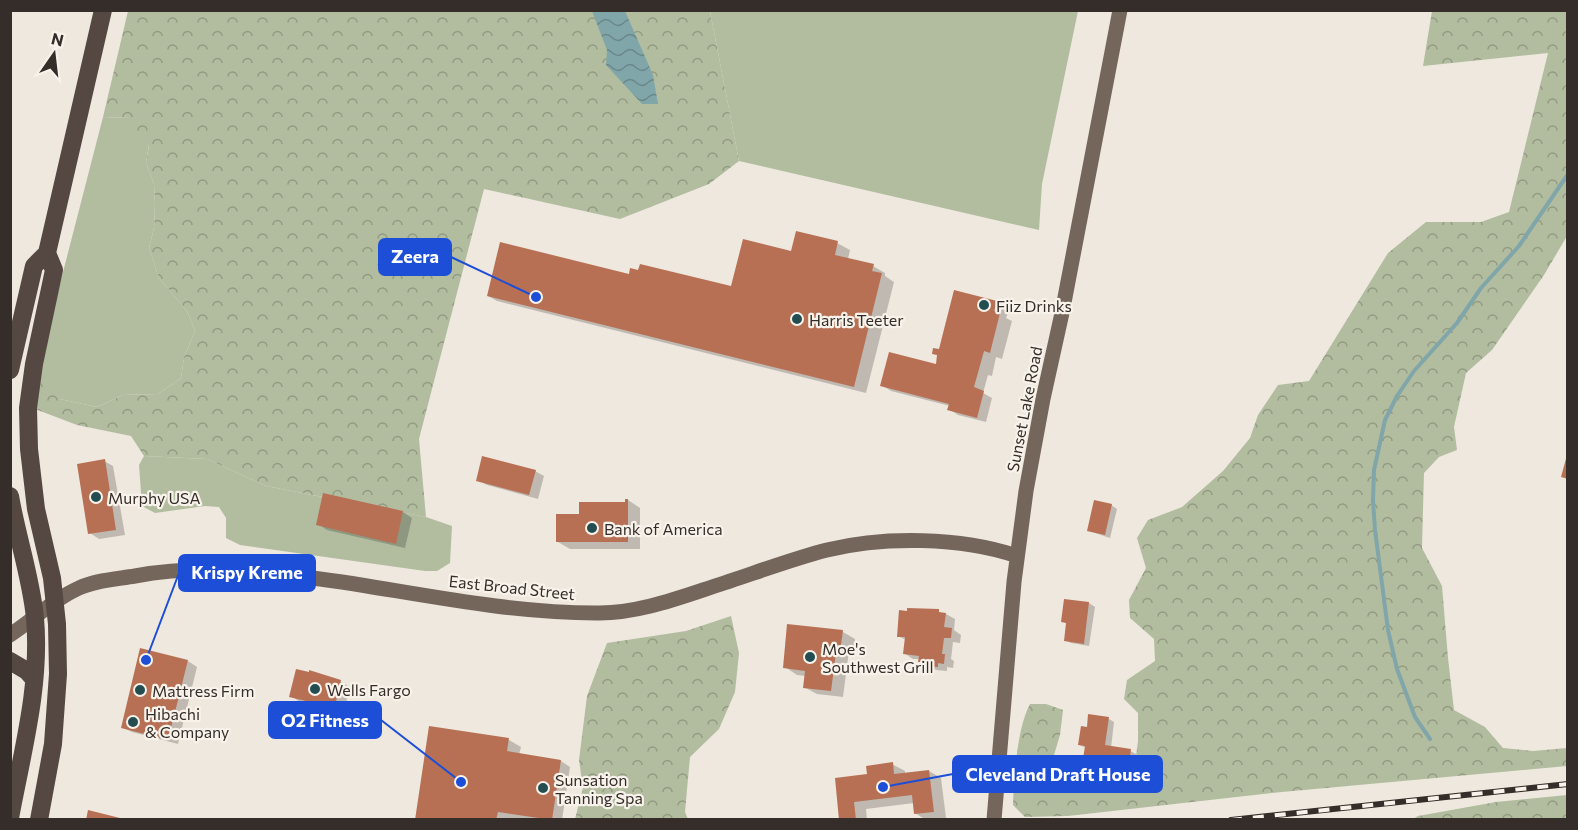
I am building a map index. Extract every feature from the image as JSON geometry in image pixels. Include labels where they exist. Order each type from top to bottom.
[{"type":"highway","points":[[10,370],[34,266],[47,253],[103,10]]},
{"type":"highway","points":[[39,819],[53,744],[57,705],[58,644],[50,566],[36,509],[29,449],[28,408],[34,364],[54,270],[47,253]]},
{"type":"highway","points":[[10,496],[35,618],[32,706],[10,818]]},
{"type":"highway","points":[[10,661],[27,671],[34,679]]},
{"type":"main road","name":"Sunset Lake Road","points":[[994,819],[1017,556],[1026,491],[1120,10]]},
{"type":"main road","name":"East Broad Street","points":[[10,635],[81,587],[110,580],[177,570],[267,571],[527,610],[596,614],[677,599],[787,562],[853,545],[881,542],[945,543],[996,549],[1017,556]]},
{"type":"green space","points":[[128,11],[710,11],[739,161],[709,184],[620,219],[484,189],[419,439],[426,517],[266,486],[207,459],[144,456],[131,436],[77,425],[35,409],[36,387],[46,380],[60,399],[97,407],[123,395],[158,394],[181,378],[184,357],[195,331],[187,311],[159,278],[149,248],[154,228],[155,205],[154,184],[146,163],[149,145],[136,138],[130,118],[103,117]]},
{"type":"green space","points":[[710,11],[1078,11],[1042,184],[1039,230],[739,161]]},
{"type":"green space","points":[[1432,11],[1567,11],[1567,236],[1544,275],[1492,350],[1466,373],[1454,427],[1457,450],[1439,457],[1424,473],[1422,548],[1442,586],[1454,710],[1485,727],[1503,748],[1533,751],[1567,748],[1567,766],[1282,792],[1068,816],[1025,817],[1013,805],[1013,794],[1019,739],[1030,704],[1046,704],[1063,710],[1060,735],[1051,765],[1069,781],[1108,785],[1134,772],[1138,741],[1138,713],[1124,699],[1127,680],[1155,661],[1154,639],[1130,618],[1129,600],[1146,568],[1137,538],[1148,520],[1182,507],[1223,471],[1250,438],[1258,415],[1278,385],[1309,381],[1388,253],[1426,222],[1481,222],[1509,212],[1548,53],[1423,66]]},
{"type":"green space","points":[[103,117],[131,118],[149,144],[146,163],[154,184],[155,205],[154,228],[149,248],[159,278],[187,311],[195,331],[184,357],[181,378],[158,394],[123,395],[97,407],[60,399],[36,387]]},
{"type":"green space","points":[[144,456],[207,459],[266,486],[426,517],[452,526],[450,563],[437,571],[425,571],[240,545],[226,538],[226,518],[219,507],[205,506],[155,513],[142,506],[139,465]]},
{"type":"green space","points":[[731,616],[739,653],[735,692],[719,729],[690,757],[685,812],[688,819],[575,819],[583,788],[579,760],[587,696],[607,643],[686,631]]},
{"type":"green space","points":[[1567,795],[1567,819],[1413,819],[1418,816],[1496,802]]},
{"type":"water","points":[[592,11],[625,11],[653,75],[658,104],[642,104],[606,65],[607,50]]},
{"type":"building","points":[[796,231],[838,241],[835,255],[874,264],[872,271],[882,273],[854,387],[487,296],[500,242],[629,274],[630,268],[638,270],[640,264],[731,286],[743,239],[791,251]]},
{"type":"building","points":[[954,290],[997,301],[994,311],[1000,313],[990,353],[984,351],[974,387],[984,391],[977,418],[947,410],[949,404],[880,386],[889,352],[936,364],[937,355],[932,354],[933,348],[939,349]]},
{"type":"building","points":[[1568,455],[1568,479],[1561,477]]},
{"type":"building","points":[[482,456],[536,470],[529,495],[476,481]]},
{"type":"building","name":"Murphy USA","points":[[105,459],[116,530],[88,534],[77,464]]},
{"type":"building","points":[[323,493],[403,511],[396,544],[316,525]]},
{"type":"building","name":"Bank of America","points":[[625,499],[628,499],[628,542],[556,542],[556,514],[579,514],[579,502],[625,502]]},
{"type":"building","points":[[1094,500],[1112,504],[1105,535],[1087,531]]},
{"type":"building","points":[[1064,599],[1089,602],[1084,644],[1064,641],[1066,623],[1061,622]]},
{"type":"building","points":[[907,608],[939,609],[939,612],[946,613],[944,627],[952,628],[951,638],[944,638],[942,654],[945,654],[944,664],[938,663],[938,667],[925,666],[925,662],[918,662],[919,656],[903,654],[905,637],[897,637],[899,610],[907,611]]},
{"type":"building","name":"Moe's Southwest Grill","points":[[787,624],[843,630],[841,645],[837,645],[831,691],[803,688],[805,671],[783,668]]},
{"type":"building","points":[[140,648],[188,660],[168,740],[121,728]]},
{"type":"building","name":"Wells Fargo","points":[[296,669],[309,672],[309,670],[341,680],[334,710],[289,697]]},
{"type":"building","points":[[1088,714],[1109,717],[1105,745],[1131,749],[1129,765],[1083,759],[1085,746],[1078,745],[1081,726],[1087,727]]},
{"type":"building","points":[[429,726],[509,738],[507,751],[561,760],[552,820],[498,812],[496,820],[415,820]]},
{"type":"building","points":[[893,762],[894,774],[929,770],[934,812],[914,814],[912,795],[854,802],[856,820],[839,820],[835,778],[867,774],[866,766]]},
{"type":"building","points":[[88,810],[124,819],[124,820],[86,820]]},
{"type":"waterway","points":[[1430,739],[1415,717],[1397,669],[1388,630],[1373,500],[1374,470],[1385,420],[1397,396],[1414,371],[1457,323],[1481,288],[1519,246],[1568,174]]},
{"type":"railway","points":[[1231,820],[1568,784]]},
{"type":"place","name":"Zeera","points":[[536,297]]},
{"type":"place","name":"Fiiz Drinks","points":[[984,305]]},
{"type":"place","name":"Harris Teeter","points":[[797,319]]},
{"type":"place","name":"Murphy USA","points":[[96,497]]},
{"type":"place","name":"Bank of America","points":[[592,528]]},
{"type":"place","name":"Moe's Southwest Grill","points":[[810,657]]},
{"type":"place","name":"Krispy Kreme","points":[[146,660]]},
{"type":"place","name":"Wells Fargo","points":[[315,689]]},
{"type":"place","name":"Mattress Firm","points":[[140,690]]},
{"type":"place","name":"Hibachi & Company","points":[[133,722]]},
{"type":"place","name":"O2 Fitness","points":[[461,782]]},
{"type":"place","name":"Cleveland Draft House","points":[[883,787]]},
{"type":"place","name":"Sunsation Tanning Spa","points":[[543,788]]}]
